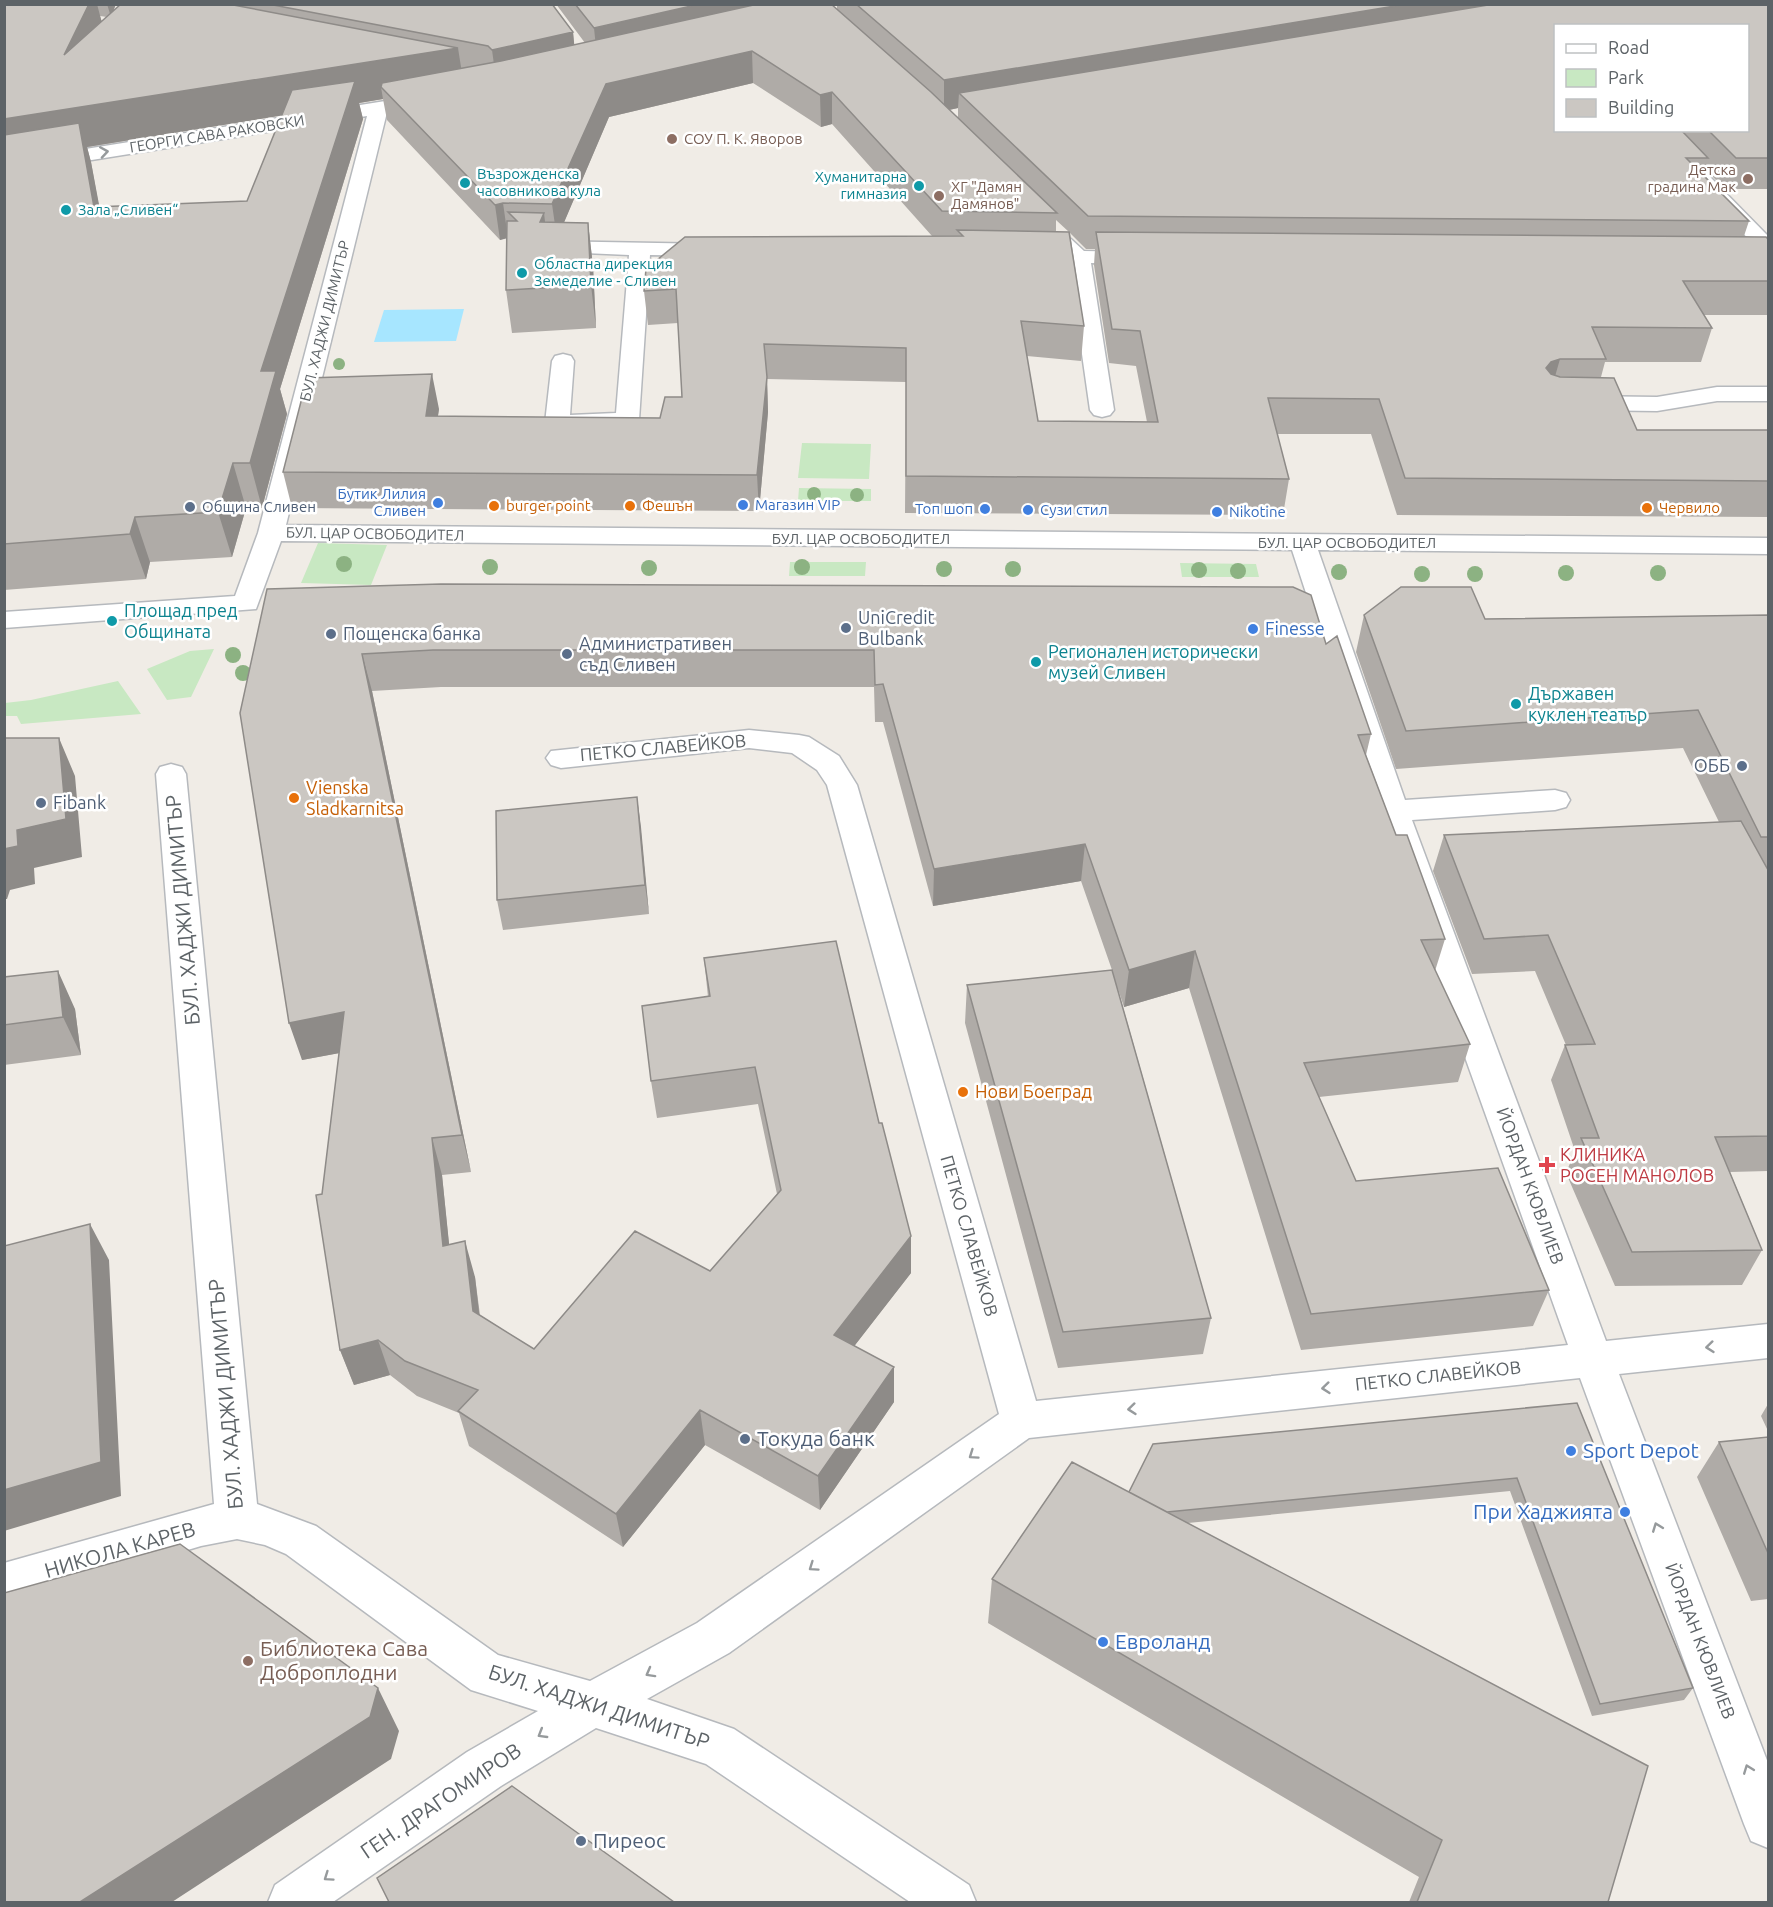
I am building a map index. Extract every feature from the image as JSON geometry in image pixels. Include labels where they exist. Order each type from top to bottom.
[{"type":"street","name":"ГЕОРГИ САВА РАКОВСКИ","points":[[4,168],[447,96]]},
{"type":"street","name":"БУЛ. ХАДЖИ ДИМИТЪР","points":[[271,533],[378,109]]},
{"type":"street","points":[[1655,132],[1765,258]]},
{"type":"street","points":[[1054,233],[1079,257],[1102,410]]},
{"type":"street","points":[[530,246],[735,251]]},
{"type":"street","points":[[563,361],[556,423],[627,420],[640,249]]},
{"type":"street","points":[[1008,256],[1162,258]]},
{"type":"street","points":[[1563,403],[1657,404],[1717,394],[1768,394]]},
{"type":"street","name":"БУЛ. ЦАР ОСВОБОДИТЕЛ","points":[[4,620],[246,603],[271,533],[1768,546]]},
{"type":"street","name":"ЙОРДАН КЮВЛИЕВ","points":[[1303,543],[1392,811],[1593,1359],[1768,1824]]},
{"type":"street","name":"ПЕТКО СЛАВЕЙКОВ","points":[[561,758],[749,739],[799,744],[828,763],[842,785],[1021,1421],[1768,1341]]},
{"type":"street","name":"БУЛ. ХАДЖИ ДИМИТЪР","points":[[171,774],[237,1519],[268,1526],[301,1540],[487,1674],[593,1704],[718,1745],[952,1902]]},
{"type":"street","points":[[1392,811],[1555,800]]},
{"type":"street","name":"ГЕН. ДРАГОМИРОВ","points":[[292,1902],[484,1769],[593,1704],[713,1638],[1021,1421]]},
{"type":"street","name":"НИКОЛА КАРЕВ","points":[[4,1584],[201,1526],[237,1519]]},
{"type":"green space","points":[[802,443],[871,444],[869,479],[798,478]]},
{"type":"green space","points":[[799,488],[871,489],[871,501],[798,501]]},
{"type":"green space","points":[[318,543],[387,545],[371,585],[301,583]]},
{"type":"green space","points":[[790,562],[866,562],[865,576],[789,576]]},
{"type":"green space","points":[[1180,563],[1256,564],[1259,577],[1182,577]]},
{"type":"green space","points":[[214,649],[191,697],[167,700],[147,669],[190,651]]},
{"type":"green space","points":[[118,681],[141,714],[21,724],[17,716],[5,716],[5,703],[31,700]]},
{"type":"water","points":[[464,309],[456,341],[374,342],[384,310]]},
{"type":"building","points":[[4,4],[89,4],[64,55],[121,4],[228,4],[458,48],[4,119]]},
{"type":"building","points":[[268,4],[552,4],[573,32],[492,50],[488,46]]},
{"type":"building","points":[[575,4],[700,4],[594,28]]},
{"type":"building","points":[[758,4],[831,4],[931,92],[1057,213],[942,211],[832,92],[820,95],[752,51],[606,84],[552,204],[503,203],[495,205],[381,87],[382,83],[501,61]]},
{"type":"building","points":[[856,4],[1407,4],[944,80]]},
{"type":"building","points":[[1494,4],[1768,4],[1768,158],[1736,158],[1710,132],[1749,132],[1749,24],[1554,24],[1554,132],[1683,132],[1708,158],[1686,158],[1749,221],[1088,216],[959,93]]},
{"type":"building","points":[[355,81],[261,371],[276,371],[250,463],[233,463],[218,512],[135,517],[130,534],[4,544],[4,135],[79,123],[94,207],[247,201],[292,90]]},
{"type":"building","points":[[508,212],[544,213],[540,222],[588,223],[591,285],[506,290],[507,221],[517,221]]},
{"type":"building","points":[[957,230],[1069,232],[1084,326],[1021,321],[1038,421],[1158,422],[1140,331],[1112,329],[1096,232],[1766,237],[1768,239],[1768,281],[1683,281],[1712,328],[1592,327],[1606,359],[1560,359],[1551,362],[1546,368],[1551,374],[1560,377],[1614,378],[1637,430],[1768,430],[1768,481],[1405,478],[1379,399],[1268,398],[1289,479],[906,476],[906,348],[764,344],[767,377],[757,475],[283,472],[307,378],[432,374],[426,416],[660,418],[665,397],[682,397],[676,289],[644,291],[646,269],[685,237],[963,236]]},
{"type":"building","points":[[441,584],[1293,587],[1311,595],[1326,644],[1337,636],[1371,734],[1358,735],[1396,835],[1407,835],[1445,939],[1421,940],[1470,1044],[1304,1063],[1356,1181],[1498,1168],[1549,1290],[1311,1314],[1195,951],[1129,970],[1085,844],[934,869],[883,684],[875,685],[874,650],[433,650],[362,654],[462,1135],[432,1138],[443,1246],[465,1241],[473,1311],[534,1349],[635,1231],[710,1271],[781,1190],[755,1067],[651,1081],[642,1006],[710,996],[704,958],[836,941],[879,1123],[882,1123],[911,1236],[834,1335],[894,1367],[818,1476],[700,1410],[616,1514],[458,1411],[478,1390],[405,1361],[378,1340],[340,1350],[316,1195],[322,1194],[344,1012],[289,1023],[240,713],[267,589]]},
{"type":"building","points":[[1401,587],[1471,587],[1485,619],[1768,615],[1768,837],[1761,837],[1698,710],[1406,731],[1364,615]]},
{"type":"building","points":[[4,738],[59,738],[66,819],[17,830],[18,846],[4,849]]},
{"type":"building","points":[[637,797],[645,885],[497,900],[496,811]]},
{"type":"building","points":[[1741,821],[1768,870],[1768,1136],[1715,1137],[1762,1250],[1632,1252],[1581,1138],[1599,1138],[1565,1045],[1595,1044],[1548,935],[1484,939],[1444,835]]},
{"type":"building","points":[[1112,970],[1211,1318],[1063,1332],[967,985]]},
{"type":"building","points":[[58,971],[63,1017],[4,1025],[4,977]]},
{"type":"building","points":[[90,1224],[101,1462],[4,1490],[4,1246]]},
{"type":"building","points":[[1577,1403],[1693,1688],[1600,1704],[1517,1478],[1167,1512],[1129,1492],[1153,1444]]},
{"type":"building","points":[[1768,1437],[1768,1553],[1719,1442]]},
{"type":"building","points":[[1072,1462],[1648,1766],[1608,1902],[1417,1902],[1442,1840],[992,1579]]},
{"type":"building","points":[[180,1544],[378,1688],[370,1717],[80,1902],[4,1902],[4,1593]]},
{"type":"building","points":[[512,1786],[674,1902],[389,1902],[377,1878]]},
{"type":"place","name":"СОУ П. К. Яворов","points":[[672,139]]},
{"type":"place","name":"Детска градина Мак","points":[[1748,179]]},
{"type":"place","name":"Възрожденска часовникова кула","points":[[465,183]]},
{"type":"place","name":"Хуманитарна гимназия","points":[[919,186]]},
{"type":"place","name":"ХГ \"Дамян Дамянов\"","points":[[939,196]]},
{"type":"place","name":"Зала „Сливен“","points":[[66,210]]},
{"type":"place","name":"Областна дирекция Земеделие - Сливен","points":[[522,273]]},
{"type":"place","name":"Бутик Лилия Сливен","points":[[438,503]]},
{"type":"place","name":"Магазин VIP","points":[[743,505]]},
{"type":"place","name":"burger point","points":[[494,506]]},
{"type":"place","name":"Фешън","points":[[630,506]]},
{"type":"place","name":"Община Сливен","points":[[190,507]]},
{"type":"place","name":"Червило","points":[[1647,508]]},
{"type":"place","name":"Топ шоп","points":[[985,509]]},
{"type":"place","name":"Сузи стил","points":[[1028,510]]},
{"type":"place","name":"Nikotine","points":[[1217,512]]},
{"type":"place","name":"Площад пред Общината","points":[[112,621]]},
{"type":"place","name":"UniCredit Bulbank","points":[[846,628]]},
{"type":"place","name":"Finesse","points":[[1253,629]]},
{"type":"place","name":"Пощенска банка","points":[[331,634]]},
{"type":"place","name":"Административен съд Сливен","points":[[567,654]]},
{"type":"place","name":"Регионален исторически музей Сливен","points":[[1036,662]]},
{"type":"place","name":"Държавен куклен театър","points":[[1516,704]]},
{"type":"place","name":"ОББ","points":[[1742,766]]},
{"type":"place","name":"Vienska Sladkarnitsa","points":[[294,798]]},
{"type":"place","name":"Fibank","points":[[41,803]]},
{"type":"place","name":"Нови Боеград","points":[[963,1092]]},
{"type":"place","name":"КЛИНИКА РОСЕН МАНОЛОВ","points":[[1547,1165]]},
{"type":"place","name":"Токуда банк","points":[[745,1439]]},
{"type":"place","name":"Sport Depot","points":[[1571,1451]]},
{"type":"place","name":"При Хаджията","points":[[1625,1512]]},
{"type":"place","name":"Евроланд","points":[[1103,1642]]},
{"type":"place","name":"Библиотека Сава Доброплодни","points":[[248,1661]]},
{"type":"place","name":"Пиреос","points":[[581,1841]]}]
